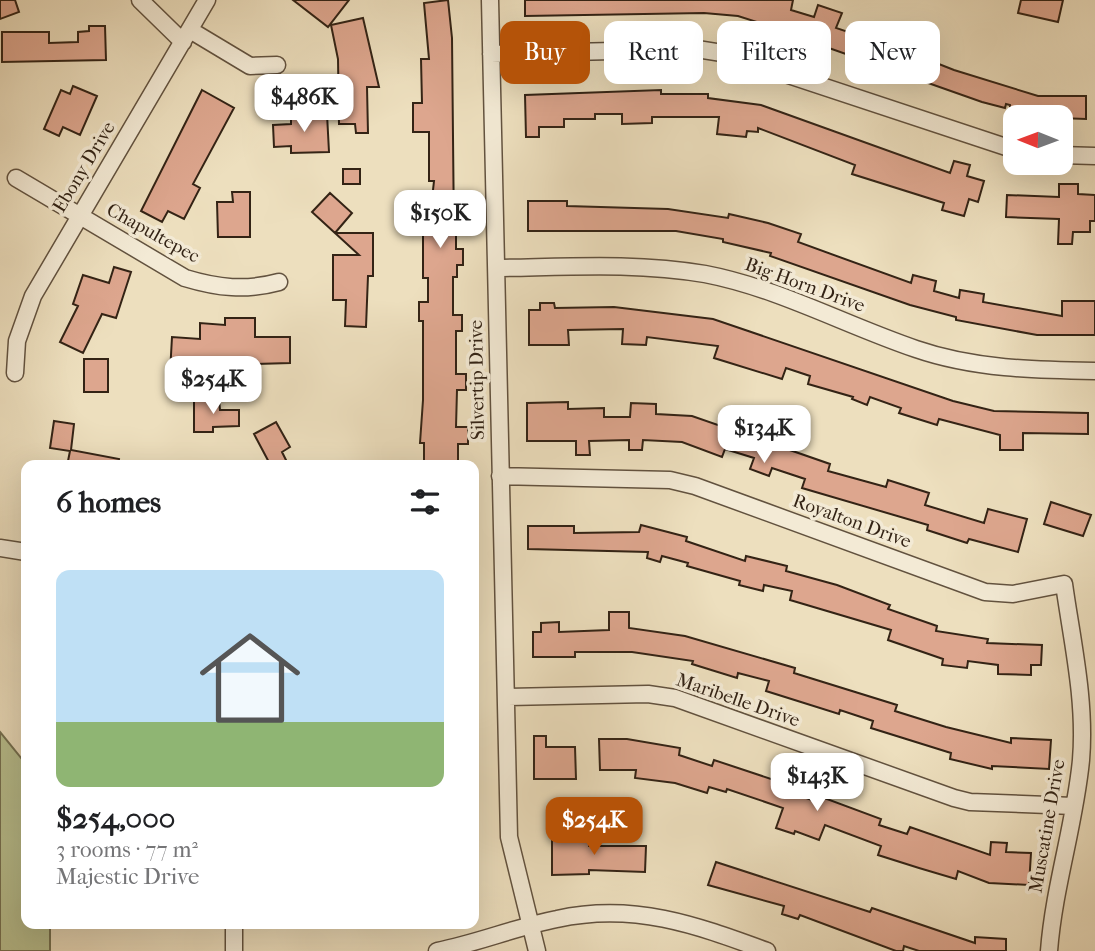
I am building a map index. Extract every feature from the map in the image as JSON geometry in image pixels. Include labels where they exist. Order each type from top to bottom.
[{"type":"street","points":[[140,0],[186,36],[250,66],[277,65]]},
{"type":"street","name":"Ebony Drive","points":[[15,373],[17,341],[26,310],[79,215],[207,0]]},
{"type":"street","name":"Silvertip Drive","points":[[490,0],[509,836],[537,951]]},
{"type":"street","points":[[491,54],[697,49],[722,53],[1003,146]]},
{"type":"street","points":[[1073,155],[1095,156]]},
{"type":"street","name":"Chapultepec","points":[[16,178],[185,278],[211,286],[239,289],[279,282]]},
{"type":"street","name":"Big Horn Drive","points":[[497,268],[629,266],[705,275],[755,287],[917,349],[963,361],[1020,370],[1095,372]]},
{"type":"street","name":"Royalton Drive","points":[[500,476],[670,481],[695,486],[985,592],[1013,594],[1064,584]]},
{"type":"street","points":[[0,548],[21,551]]},
{"type":"street","name":"Muscatine Drive","points":[[1049,951],[1055,898],[1081,761],[1082,705],[1064,584]]},
{"type":"street","name":"Maribelle Drive","points":[[507,697],[648,694],[675,698],[954,798],[970,802],[1073,806]]},
{"type":"street","points":[[437,951],[470,945],[532,925],[589,914],[644,915],[684,922],[767,951]]},
{"type":"street","points":[[234,929],[234,951]]},
{"type":"green space","points":[[0,732],[21,758],[21,929],[50,929],[50,951],[0,951]]},
{"type":"building","points":[[0,0],[15,0],[19,12],[0,19]]},
{"type":"building","points":[[293,0],[349,0],[328,27]]},
{"type":"building","points":[[448,0],[452,38],[454,235],[456,249],[463,249],[463,265],[457,265],[457,277],[453,277],[453,315],[462,315],[462,331],[456,331],[456,374],[466,374],[466,390],[457,390],[456,427],[468,427],[468,444],[458,444],[458,460],[424,460],[424,443],[420,443],[423,321],[419,321],[419,302],[428,302],[428,278],[423,278],[423,235],[428,235],[434,181],[429,181],[429,132],[413,132],[413,103],[422,103],[421,59],[429,59],[424,3]]},
{"type":"building","points":[[525,0],[793,0],[791,10],[814,17],[818,5],[842,13],[836,28],[845,31],[845,54],[831,49],[831,21],[754,21],[738,16],[704,13],[525,16]]},
{"type":"building","points":[[1021,0],[1063,0],[1058,22],[1018,13]]},
{"type":"building","points":[[363,18],[379,87],[367,87],[368,133],[356,133],[355,124],[339,124],[338,59],[331,25]]},
{"type":"building","points":[[89,26],[105,26],[106,60],[2,62],[2,32],[49,32],[49,43],[78,42],[78,32],[89,31]]},
{"type":"building","points":[[940,64],[1038,96],[1086,96],[1086,119],[1073,119],[1073,105],[1006,104],[1003,107],[931,84],[940,84]]},
{"type":"building","points":[[73,86],[97,96],[80,135],[63,127],[59,136],[44,129],[61,90],[70,94]]},
{"type":"building","points":[[202,90],[234,108],[193,184],[200,188],[184,219],[168,211],[162,222],[141,211]]},
{"type":"building","points":[[661,90],[661,94],[708,94],[708,98],[761,105],[950,173],[954,161],[970,165],[967,176],[984,181],[978,202],[969,199],[964,216],[942,210],[944,203],[852,174],[855,165],[758,128],[758,132],[747,131],[746,137],[717,134],[719,117],[652,117],[652,123],[622,124],[622,114],[595,114],[595,119],[564,119],[564,127],[539,127],[539,137],[526,137],[525,95]]},
{"type":"building","points":[[327,114],[329,152],[291,153],[291,146],[274,147],[273,125],[291,124],[291,115]]},
{"type":"building","points":[[343,169],[360,169],[360,184],[343,184]]},
{"type":"building","points":[[1059,184],[1078,184],[1078,194],[1095,195],[1095,221],[1090,221],[1090,232],[1073,232],[1072,244],[1058,244],[1059,219],[1006,217],[1007,195],[1059,197]]},
{"type":"building","points":[[232,192],[250,192],[250,237],[218,237],[217,202],[233,202]]},
{"type":"building","points":[[330,193],[352,213],[335,233],[312,212]]},
{"type":"building","points":[[528,201],[567,201],[567,206],[668,209],[728,218],[729,214],[768,223],[801,234],[798,242],[911,283],[913,275],[936,281],[934,291],[959,298],[960,290],[984,294],[983,302],[1062,316],[1062,301],[1095,301],[1095,335],[1037,335],[956,320],[956,317],[910,305],[770,256],[771,253],[723,242],[723,239],[676,231],[528,231]]},
{"type":"building","points":[[335,233],[373,233],[373,276],[368,276],[366,327],[345,326],[346,300],[333,300],[333,255],[359,255]]},
{"type":"building","points":[[114,267],[131,272],[116,318],[102,314],[83,353],[60,342],[78,306],[73,304],[83,275],[109,283]]},
{"type":"building","points":[[540,303],[554,303],[555,308],[614,307],[713,319],[953,401],[994,411],[1088,413],[1088,434],[1023,433],[1023,450],[1000,450],[1000,435],[939,419],[937,425],[899,413],[901,408],[870,397],[867,405],[852,399],[853,397],[808,384],[810,376],[786,368],[782,379],[714,358],[718,346],[647,337],[646,345],[622,344],[623,329],[568,330],[569,345],[529,345],[529,310],[540,310]]},
{"type":"building","points":[[225,318],[255,318],[255,337],[290,337],[290,363],[256,364],[256,377],[170,373],[172,337],[200,339],[200,323],[225,325]]},
{"type":"building","points":[[84,359],[108,359],[108,392],[84,392]]},
{"type":"building","points":[[219,399],[220,410],[239,410],[239,426],[213,427],[213,432],[194,432],[194,400]]},
{"type":"building","points":[[568,402],[568,409],[604,408],[604,417],[630,417],[631,403],[656,404],[656,414],[692,416],[830,464],[828,471],[886,487],[888,480],[929,493],[925,505],[984,523],[988,509],[1027,519],[1018,552],[969,539],[967,543],[927,530],[928,525],[802,488],[805,479],[772,468],[769,476],[750,469],[754,458],[725,449],[722,457],[682,442],[643,440],[642,450],[629,450],[629,440],[589,441],[590,455],[576,455],[576,441],[527,441],[527,403]]},
{"type":"building","points":[[54,421],[74,424],[71,450],[119,460],[68,460],[70,451],[50,448]]},
{"type":"building","points":[[276,422],[290,447],[282,452],[286,460],[268,460],[254,434]]},
{"type":"building","points":[[1051,502],[1091,515],[1083,536],[1044,524]]},
{"type":"building","points":[[641,525],[687,537],[686,541],[745,561],[746,556],[787,566],[786,571],[837,585],[890,605],[888,609],[937,626],[936,631],[988,639],[987,643],[1042,645],[1041,665],[1031,665],[1031,675],[998,674],[998,665],[968,661],[967,668],[942,665],[943,659],[888,640],[891,630],[790,600],[792,591],[764,585],[763,591],[739,585],[740,581],[687,566],[688,563],[662,556],[660,562],[647,558],[648,552],[528,549],[528,526],[574,526],[574,533],[639,532]]},
{"type":"building","points":[[609,612],[629,612],[629,628],[685,636],[795,668],[794,673],[897,705],[895,711],[946,727],[1011,743],[1011,738],[1051,740],[1049,769],[992,766],[992,769],[950,759],[951,753],[871,728],[873,721],[840,710],[839,714],[766,691],[769,681],[738,673],[737,678],[692,664],[693,661],[632,652],[575,652],[575,657],[533,657],[533,632],[541,632],[541,623],[559,622],[559,632],[609,630]]},
{"type":"building","points":[[534,736],[546,736],[546,747],[575,747],[576,779],[534,779]]},
{"type":"building","points":[[599,739],[627,739],[680,748],[679,755],[712,766],[714,760],[783,783],[782,789],[817,802],[819,796],[881,819],[879,825],[907,834],[910,827],[990,855],[991,842],[1007,843],[1006,852],[1031,853],[1029,885],[989,883],[958,871],[956,879],[878,855],[881,846],[825,825],[819,840],[795,831],[794,834],[776,828],[783,808],[727,789],[726,792],[709,787],[707,793],[675,783],[635,778],[636,770],[600,770]]},
{"type":"building","points":[[589,836],[589,846],[646,846],[645,872],[589,870],[589,874],[552,875],[552,837]]},
{"type":"building","points":[[716,862],[870,912],[872,908],[975,943],[975,937],[1006,939],[1006,951],[919,951],[904,946],[903,951],[896,951],[800,915],[798,919],[782,914],[784,906],[708,885]]}]
